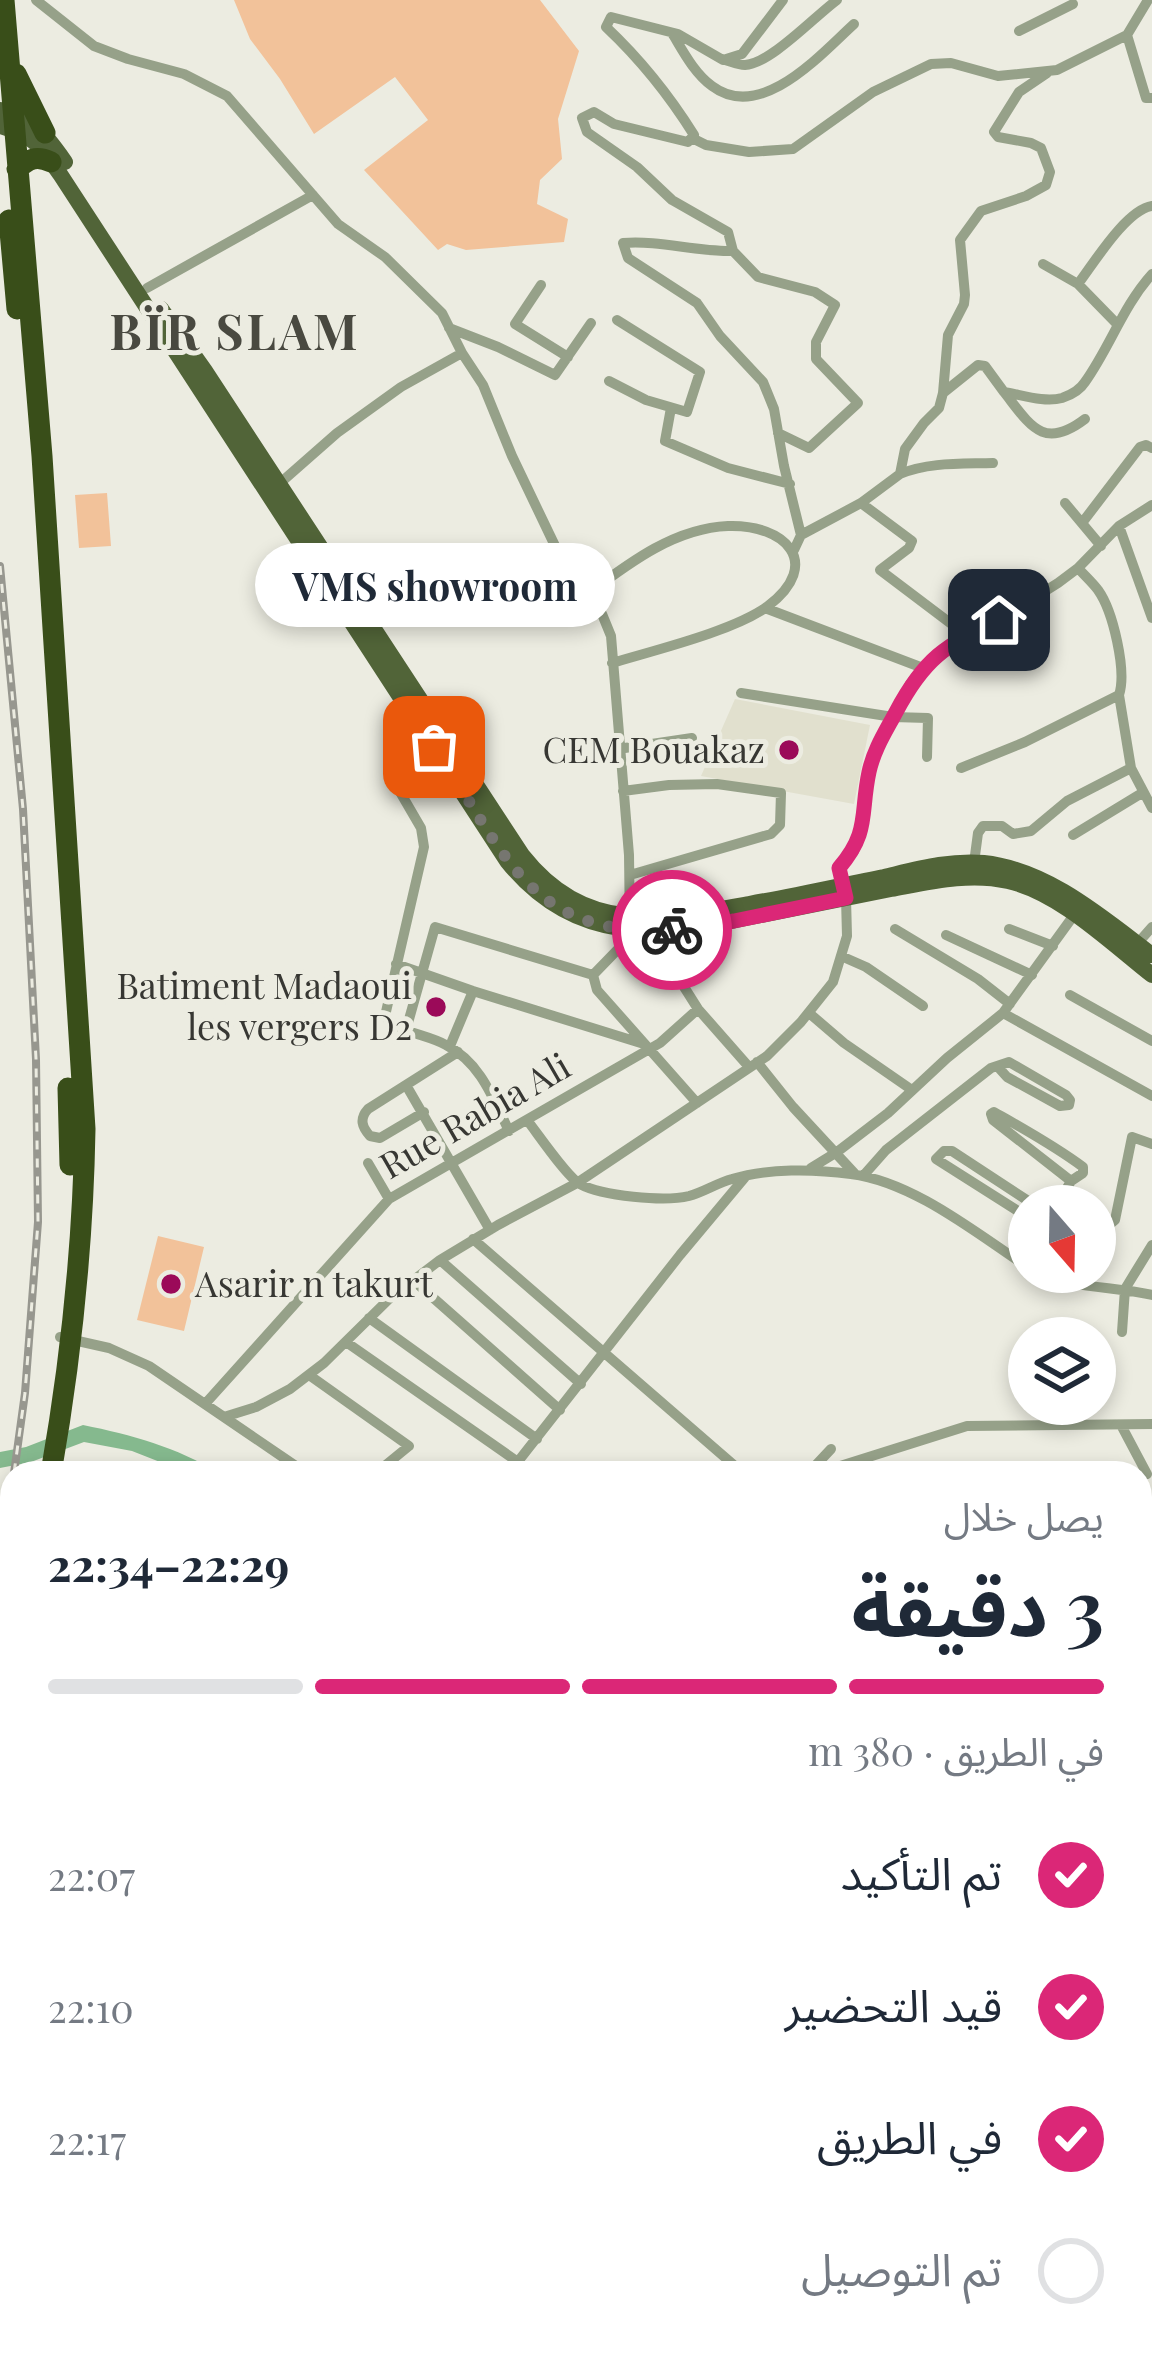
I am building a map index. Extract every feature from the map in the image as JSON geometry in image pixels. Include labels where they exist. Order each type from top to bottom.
[{"type":"highway","points":[[4,0],[10,61],[5,122],[68,1068],[66,1337]]},
{"type":"highway","points":[[10,61],[45,133]]},
{"type":"highway","points":[[5,122],[17,169],[28,262],[85,1130],[81,1246],[47,1461]]},
{"type":"highway","points":[[17,169],[32,158],[51,162]]},
{"type":"main road","points":[[5,122],[35,124],[45,133],[538,875],[577,903],[630,924]]},
{"type":"main road","points":[[5,122],[32,139],[51,162],[525,883],[568,914],[593,924],[687,929],[844,892],[936,864],[989,863],[1039,879],[1066,894],[1140,952],[1152,975]]},
{"type":"main road","points":[[844,892],[982,877],[1008,881],[1030,888],[1140,952]]},
{"type":"street","points":[[36,0],[94,46],[184,74],[227,96],[338,224],[385,257],[442,313],[483,385],[557,550],[589,593],[611,636],[630,924],[625,942],[593,975]]},
{"type":"street","points":[[723,60],[742,54],[783,0]]},
{"type":"street","points":[[778,433],[809,448],[858,403],[816,359],[816,342],[835,305],[815,292],[758,277],[733,251],[728,232],[672,200],[638,167],[587,132],[582,118],[593,112],[614,124],[688,142],[694,135],[640,59],[606,27],[610,17],[671,32],[723,60],[746,65],[772,56],[837,0]]},
{"type":"street","points":[[900,474],[905,449],[939,408],[943,393],[948,335],[965,295],[960,240],[981,211],[1040,190],[1049,179],[1041,148],[998,137],[995,127],[1019,92],[1049,71],[1127,34],[1148,0]]},
{"type":"street","points":[[1019,32],[1075,1]]},
{"type":"street","points":[[671,32],[691,64],[714,88],[744,98],[777,89],[854,24]]},
{"type":"street","points":[[1127,34],[1152,114]]},
{"type":"street","points":[[692,138],[749,152],[793,149],[873,92],[931,64],[951,63],[998,76],[1049,71]]},
{"type":"street","points":[[147,288],[313,195]]},
{"type":"street","points":[[1078,284],[1140,208],[1152,206]]},
{"type":"street","points":[[733,251],[623,243],[628,258],[697,303],[763,382],[775,410],[801,535]]},
{"type":"street","points":[[1043,264],[1078,284],[1117,324]]},
{"type":"street","points":[[1004,392],[1057,400],[1074,393],[1152,274]]},
{"type":"street","points":[[541,285],[514,324],[568,357]]},
{"type":"street","points":[[609,381],[646,400],[687,412],[700,372],[617,320]]},
{"type":"street","points":[[449,328],[555,375],[591,322]]},
{"type":"street","points":[[279,484],[400,387],[462,353]]},
{"type":"street","points":[[943,393],[981,364],[1030,424],[1048,435],[1065,433],[1085,419]]},
{"type":"street","points":[[671,408],[665,441],[728,468],[790,484]]},
{"type":"street","points":[[1082,524],[1140,447],[1152,448]]},
{"type":"street","points":[[794,550],[801,535],[900,474],[941,464],[992,463]]},
{"type":"street","points":[[861,502],[911,541],[909,548],[880,570],[966,635]]},
{"type":"street","points":[[1065,503],[1101,546]]},
{"type":"street","points":[[224,1417],[290,1389],[390,1298],[440,1260],[578,1183],[767,1056],[832,982],[847,936],[839,868],[860,838],[873,758],[910,684],[966,635],[999,620],[1078,568],[1119,526],[1152,505]]},
{"type":"street","points":[[589,593],[638,556],[685,536],[726,526],[760,529],[786,540],[794,550],[793,578],[765,608],[711,632],[612,663]]},
{"type":"street","points":[[1119,526],[1146,577],[1152,618]]},
{"type":"street","points":[[1078,568],[1105,604],[1122,667],[1119,695],[1131,768],[1152,808]]},
{"type":"street","points":[[765,608],[923,668]]},
{"type":"street","points":[[741,693],[893,717],[928,718],[927,757]]},
{"type":"street","points":[[961,768],[1119,695]]},
{"type":"street","points":[[409,711],[394,734],[389,773],[421,828],[424,848],[385,1016],[390,1024],[454,1049],[479,1074],[509,1131]]},
{"type":"street","points":[[618,749],[692,738]]},
{"type":"street","points":[[974,862],[983,826],[1002,826],[1013,834],[1031,831],[1067,801],[1131,768]]},
{"type":"street","points":[[622,790],[716,784],[781,794],[780,826],[771,834],[630,874]]},
{"type":"street","points":[[1073,835],[1142,793]]},
{"type":"street","points":[[806,1171],[837,1152],[1006,1009],[1074,915]]},
{"type":"street","points":[[406,1030],[435,927],[593,975]]},
{"type":"street","points":[[1140,952],[1152,927]]},
{"type":"street","points":[[895,929],[978,979],[1006,1009],[1152,1096]]},
{"type":"street","points":[[1009,929],[1053,946]]},
{"type":"street","points":[[946,934],[1032,975]]},
{"type":"street","points":[[655,941],[698,1009],[859,1175]]},
{"type":"street","points":[[841,956],[923,1006]]},
{"type":"street","points":[[396,964],[649,1047]]},
{"type":"street","points":[[593,975],[597,990],[697,1102]]},
{"type":"street","points":[[424,1112],[380,1138],[364,1129],[362,1118],[368,1109],[454,1049],[473,991]]},
{"type":"street","points":[[1070,995],[1152,1041]]},
{"type":"street","name":"Rue Rabia Ali","points":[[205,1404],[388,1199],[649,1047],[698,1009]]},
{"type":"street","points":[[808,1013],[912,1090]]},
{"type":"street","points":[[859,1175],[991,1068],[1009,1062],[1066,1095],[1069,1105],[1060,1106],[1007,1077],[998,1067]]},
{"type":"street","points":[[406,1085],[490,1230]]},
{"type":"street","points":[[1068,1185],[1083,1173],[1082,1167],[1007,1119],[991,1114],[1071,1180]]},
{"type":"street","points":[[527,1120],[578,1183],[661,1199],[688,1196],[746,1176],[806,1171],[859,1175],[889,1183],[935,1207],[1008,1254]]},
{"type":"street","points":[[1116,1215],[1132,1137],[1152,1144]]},
{"type":"street","points":[[1008,1188],[952,1151],[936,1159],[1008,1204]]},
{"type":"street","points":[[368,1163],[388,1199]]},
{"type":"street","points":[[519,1461],[746,1176]]},
{"type":"street","points":[[473,1239],[729,1461]]},
{"type":"street","points":[[1122,1332],[1125,1289],[1152,1245]]},
{"type":"street","points":[[440,1260],[581,1384]]},
{"type":"street","points":[[413,1280],[560,1410]]},
{"type":"street","points":[[1116,1288],[1152,1295]]},
{"type":"street","points":[[369,1318],[536,1439]]},
{"type":"street","points":[[66,1337],[109,1348],[149,1366],[288,1461]]},
{"type":"street","points":[[346,1342],[517,1461]]},
{"type":"street","points":[[308,1375],[409,1446],[391,1461]]},
{"type":"street","points":[[1121,1424],[1140,1461]]},
{"type":"street","points":[[855,1461],[967,1426],[1152,1424]]},
{"type":"street","points":[[820,1461],[831,1449]]},
{"type":"shaded area","points":[[234,0],[540,0],[579,51],[558,119],[562,159],[540,180],[537,204],[568,219],[564,242],[466,250],[447,244],[438,250],[364,170],[428,120],[395,77],[314,134],[250,39]]},
{"type":"shaded area","points":[[107,493],[111,546],[79,548],[75,495]]},
{"type":"shaded area","name":"CEM Bouakaz","points":[[735,699],[870,725],[854,804],[701,776]]},
{"type":"shaded area","name":"Asarir n takurt","points":[[158,1236],[204,1247],[184,1331],[137,1320]]},
{"type":"shaded area","points":[[83,1425],[153,1443],[196,1461],[157,1461],[84,1442],[34,1461],[0,1461],[0,1452]]},
{"type":"railway","points":[[0,566],[23,809],[36,1059],[38,1222],[16,1461]]},
{"type":"way so far","points":[[434,747],[507,861],[546,901],[593,924],[630,932],[672,930]]},
{"type":"place","name":"VMS showroom","points":[[434,747]]},
{"type":"place","name":"CEM Bouakaz","points":[[789,750]]},
{"type":"place","name":"Batiment Madaoui les vergers D2","points":[[436,1007]]},
{"type":"place","name":"Asarir n takurt","points":[[171,1284]]},
{"type":"district","name":"BÏR SLAM","points":[[235,333]]},
{"type":"route","points":[[672,930],[846,898],[839,868],[860,838],[873,758],[910,684],[966,635],[999,620]]}]
